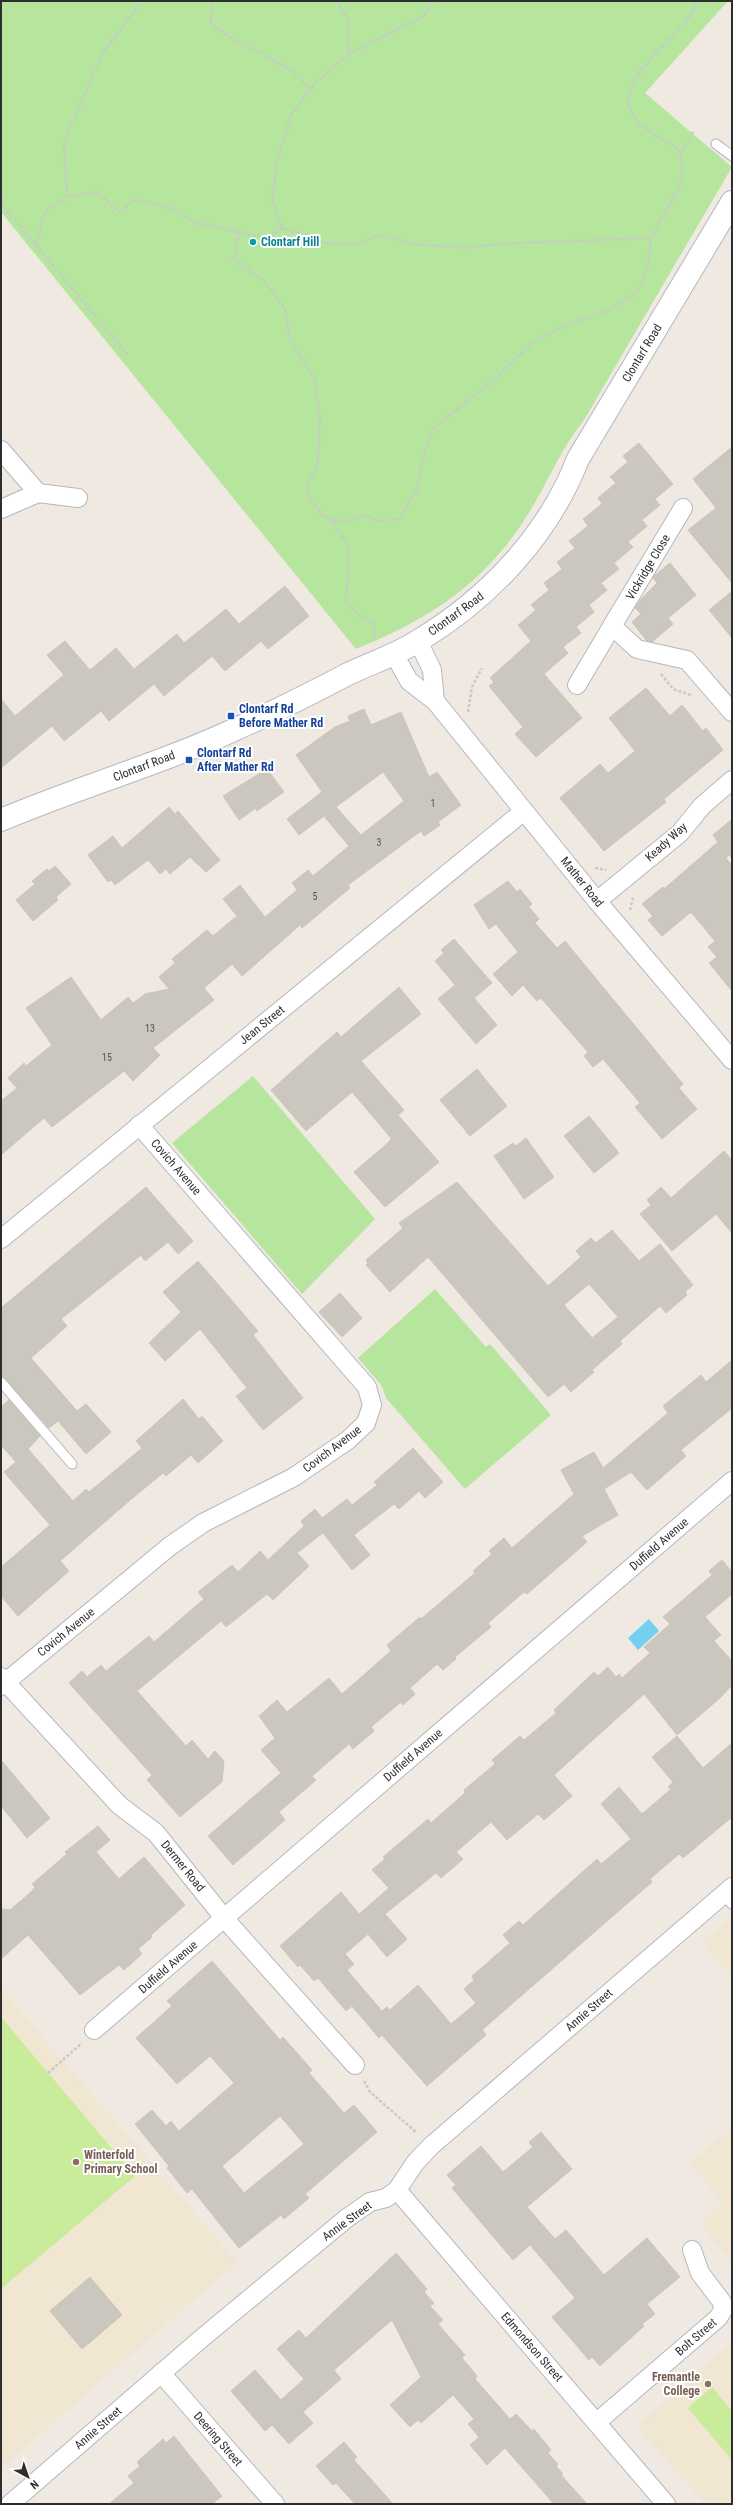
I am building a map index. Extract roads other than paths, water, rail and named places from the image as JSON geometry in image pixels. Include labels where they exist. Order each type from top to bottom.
[{"type":"street","name":"Clontarf Road","points":[[1,820],[168,758],[394,654],[418,641],[462,612],[488,590],[540,529],[558,503],[578,459],[732,202]]},
{"type":"street","points":[[1,450],[38,493]]},
{"type":"street","points":[[1,509],[38,493],[78,498]]},
{"type":"street","name":"Vickridge Close","points":[[577,685],[683,508]]},
{"type":"street","points":[[612,626],[637,649],[688,660],[732,712]]},
{"type":"street","points":[[418,641],[432,670],[434,701]]},
{"type":"street","name":"Mather Road","points":[[394,654],[409,681],[434,701],[597,901],[732,1060]]},
{"type":"street","name":"Keady Way","points":[[597,901],[680,833],[702,806],[732,780]]},
{"type":"street","name":"Jean Street","points":[[1,1239],[524,811]]},
{"type":"street","name":"Covich Avenue","points":[[2,1682],[203,1523],[294,1478],[348,1440],[366,1423],[372,1405],[367,1387],[139,1125]]},
{"type":"street","name":"Duffield Avenue","points":[[94,2030],[732,1481]]},
{"type":"street","name":"Dermer Road","points":[[2,1682],[118,1805],[156,1833],[224,1918],[355,2065]]},
{"type":"street","name":"Annie Street","points":[[10,2504],[161,2373],[347,2218],[370,2202],[386,2198],[397,2190],[415,2163],[431,2146],[729,1895]]},
{"type":"street","name":"Edmondson Street","points":[[397,2190],[666,2504]]},
{"type":"street","name":"Bolt Street","points":[[597,2422],[718,2318],[722,2310],[722,2302],[700,2273],[692,2250]]},
{"type":"street","name":"Deering Street","points":[[161,2373],[276,2504]]},
{"type":"lane","points":[[716,144],[732,156]]},
{"type":"lane","points":[[1,1382],[72,1464]]},
{"type":"water","points":[[649,1619],[659,1631],[638,1650],[628,1638]]},
{"type":"place","name":"Clontarf Hill","points":[[253,242]]},
{"type":"place","name":"Clontarf Rd Before Mather Rd","points":[[231,716]]},
{"type":"place","name":"Clontarf Rd After Mather Rd","points":[[189,760]]},
{"type":"place","name":"Winterfold Primary School","points":[[76,2162]]},
{"type":"place","name":"Fremantle College","points":[[708,2384]]}]
